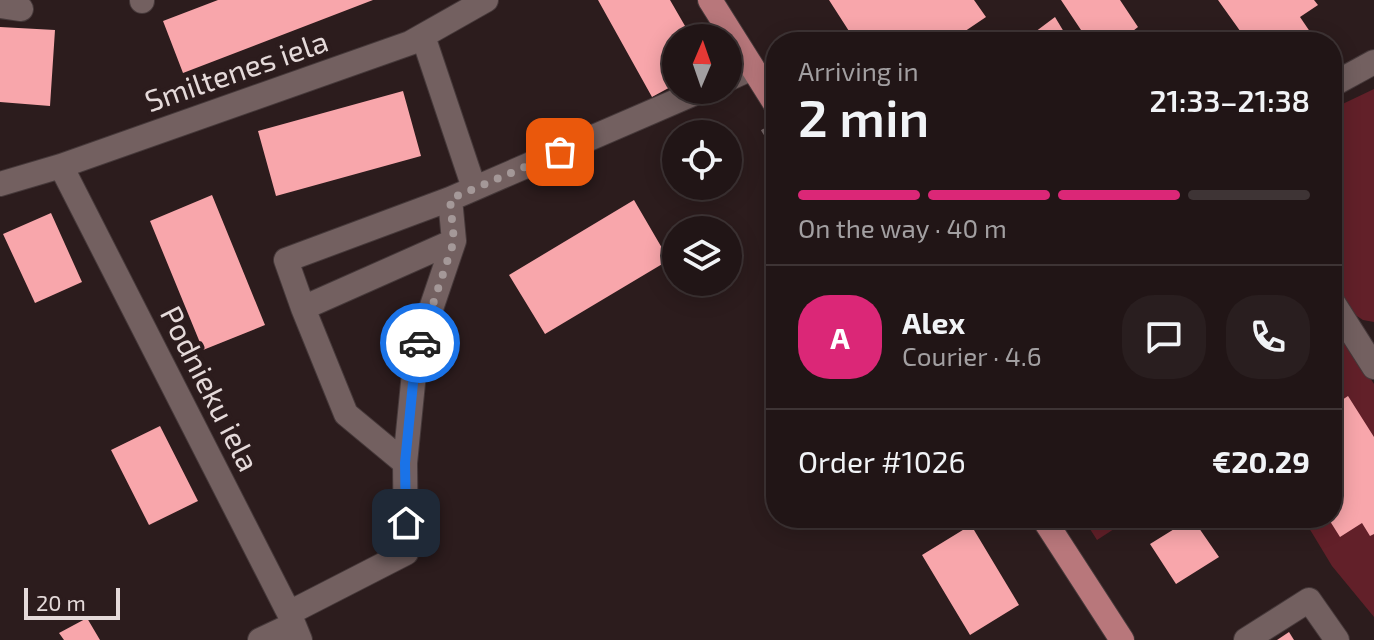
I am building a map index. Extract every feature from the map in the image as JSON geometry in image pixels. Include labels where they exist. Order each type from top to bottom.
[{"type":"main road","points":[[710,0],[766,90]]},
{"type":"main road","points":[[1049,528],[1122,640]]},
{"type":"street","name":"Smiltenes iela","points":[[0,184],[61,166],[395,48],[423,36],[486,0]]},
{"type":"street","points":[[423,36],[474,188]]},
{"type":"street","points":[[1342,80],[1374,62]]},
{"type":"street","points":[[742,73],[752,68]]},
{"type":"street","points":[[405,463],[346,414],[286,260],[450,199],[669,104]]},
{"type":"street","name":"Podnieku iela","points":[[61,166],[294,626]]},
{"type":"street","points":[[260,640],[294,626],[406,553],[405,463],[416,353],[454,241],[450,199]]},
{"type":"street","points":[[303,308],[454,241]]},
{"type":"street","points":[[1342,317],[1374,367]]},
{"type":"street","points":[[1246,640],[1309,600],[1337,640]]},
{"type":"shaded area","points":[[1374,89],[1374,322],[1363,320],[1349,311],[1342,300],[1342,104]]},
{"type":"shaded area","points":[[1342,333],[1374,384],[1374,617],[1332,566],[1309,528],[1342,528]]},
{"type":"shaded area","points":[[1089,528],[1116,528],[1097,540]]},
{"type":"building","points":[[218,0],[373,0],[183,73],[163,21]]},
{"type":"building","points":[[598,0],[670,0],[684,24],[662,24],[662,92],[652,97]]},
{"type":"building","points":[[829,0],[974,0],[986,17],[964,32],[850,32]]},
{"type":"building","points":[[1061,0],[1120,0],[1138,27],[1132,32],[1082,32]]},
{"type":"building","points":[[1218,0],[1314,0],[1318,5],[1300,17],[1310,32],[1241,32]]},
{"type":"building","points":[[1055,17],[1064,32],[1035,32]]},
{"type":"building","points":[[0,27],[55,30],[50,106],[0,102]]},
{"type":"building","points":[[403,91],[421,156],[276,196],[258,131]]},
{"type":"building","points":[[212,195],[265,325],[203,350],[150,221]]},
{"type":"building","points":[[634,200],[662,248],[662,264],[545,334],[509,275]]},
{"type":"building","points":[[51,213],[82,282],[35,303],[3,234]]},
{"type":"building","points":[[1348,396],[1374,437],[1374,534],[1370,536],[1362,523],[1340,537],[1334,528],[1342,528],[1342,400]]},
{"type":"building","points":[[160,426],[198,501],[149,525],[111,450]]},
{"type":"building","points":[[966,528],[973,528],[1019,605],[970,635],[922,555]]},
{"type":"building","points":[[1176,528],[1199,528],[1219,557],[1176,584],[1150,544]]},
{"type":"building","points":[[87,618],[100,640],[64,640],[59,633]]},
{"type":"building","points":[[1289,632],[1294,640],[1277,640]]},
{"type":"way so far","points":[[420,343],[454,241],[450,199],[560,152]]},
{"type":"route","points":[[406,523],[405,463],[416,353],[420,343]]}]
